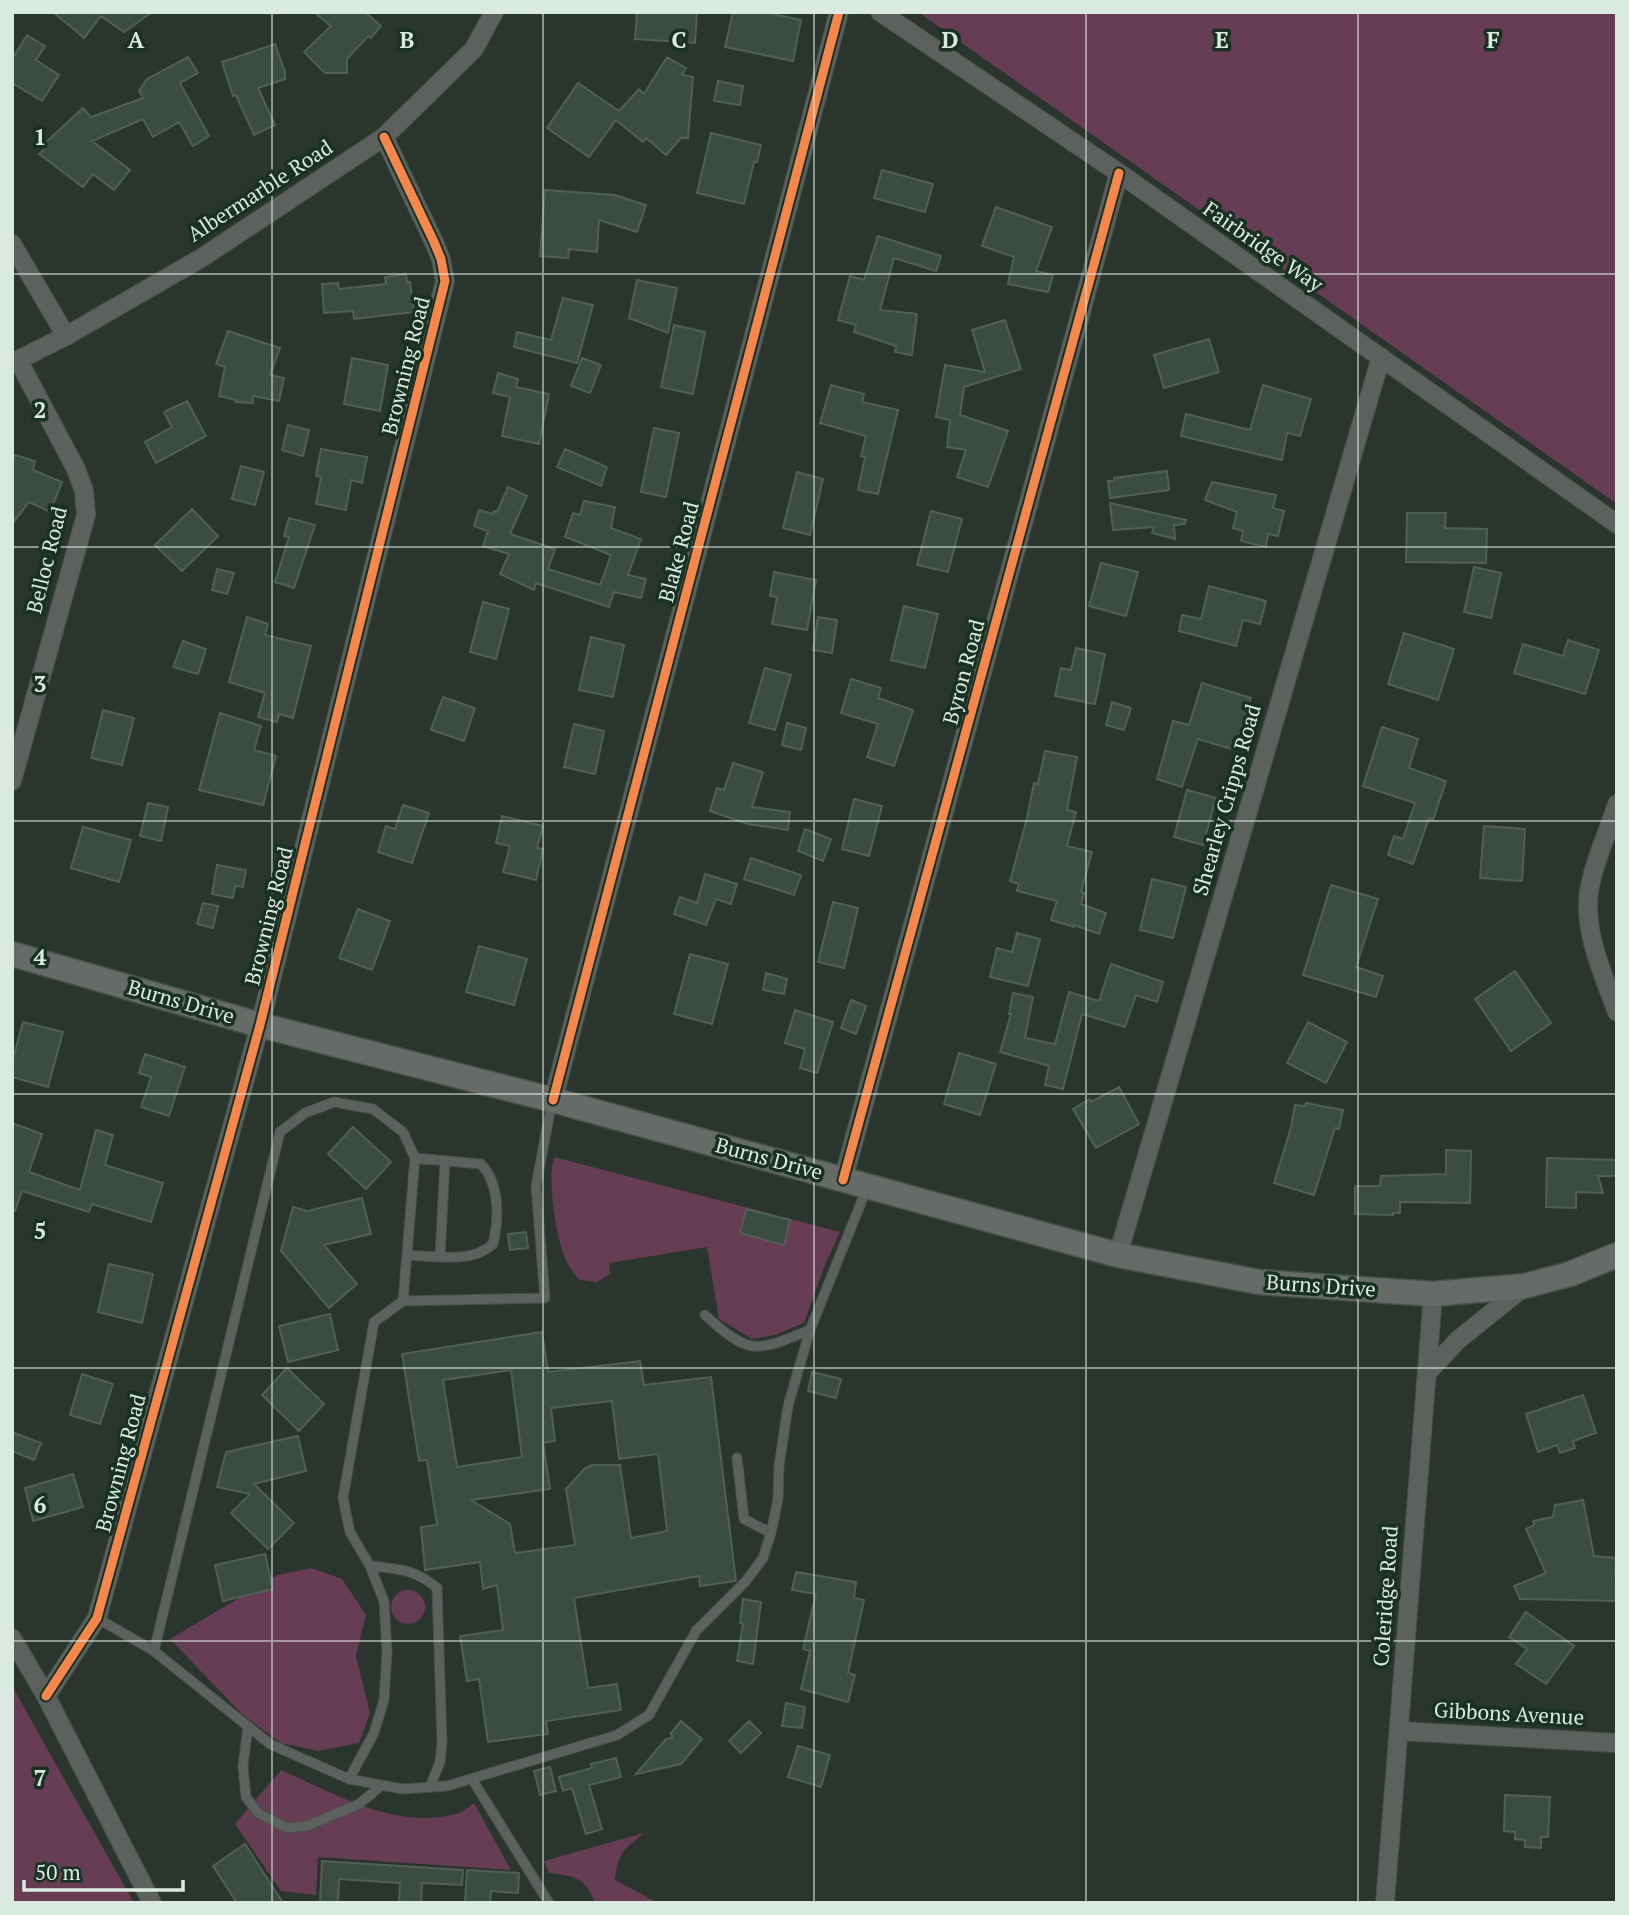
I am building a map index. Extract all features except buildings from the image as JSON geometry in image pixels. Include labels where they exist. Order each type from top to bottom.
[{"type":"main road","name":"Burns Drive","points":[[12,954],[260,1025],[553,1100],[1118,1255],[1259,1282],[1433,1294],[1525,1286],[1570,1274],[1617,1255]]},
{"type":"street","name":"Albermarble Road","points":[[15,361],[202,257],[384,137],[474,49],[494,12]]},
{"type":"street","name":"Blake Road","points":[[553,1100],[839,12]]},
{"type":"street","name":"Fairbridge Way","points":[[880,12],[1119,173],[1617,524]]},
{"type":"street","name":"Browning Road","points":[[46,1696],[97,1618],[260,1025],[445,281],[441,259],[434,242],[384,137]]},
{"type":"street","name":"Byron Road","points":[[843,1180],[1119,173]]},
{"type":"street","points":[[12,244],[66,335]]},
{"type":"street","name":"Shearley Cripps Road","points":[[1118,1255],[1381,357]]},
{"type":"street","name":"Belloc Road","points":[[12,781],[86,515],[84,491],[76,469],[15,361]]},
{"type":"street","points":[[1617,804],[1590,883],[1587,909],[1591,939],[1617,1013]]},
{"type":"street","points":[[1427,1373],[1458,1340],[1525,1286]]},
{"type":"street","name":"Coleridge Road","points":[[1385,1903],[1433,1294]]},
{"type":"street","points":[[12,1638],[46,1696],[152,1903]]},
{"type":"street","name":"Gibbons Avenue","points":[[1399,1731],[1617,1743]]},
{"type":"lane","points":[[349,1779],[374,1733],[384,1700],[387,1651],[384,1601],[370,1566],[350,1532],[343,1498],[374,1321],[403,1301],[545,1298],[536,1186],[553,1100]]},
{"type":"lane","points":[[154,1651],[281,1132],[305,1113],[334,1102],[373,1109],[403,1132],[415,1158],[403,1301]]},
{"type":"lane","points":[[407,1255],[477,1254],[493,1244],[496,1232],[492,1179],[481,1164],[415,1158]]},
{"type":"lane","points":[[440,1256],[445,1161]]},
{"type":"lane","points":[[97,1618],[154,1651],[271,1744],[349,1779],[403,1789],[447,1786],[617,1735],[649,1715],[696,1632],[746,1581],[763,1558],[771,1534],[788,1406],[810,1330],[868,1187]]},
{"type":"lane","points":[[705,1315],[732,1339],[751,1347],[775,1344],[810,1330]]},
{"type":"lane","points":[[737,1458],[744,1519],[771,1534]]},
{"type":"lane","points":[[370,1566],[410,1571],[425,1577],[437,1588],[442,1743],[440,1762],[430,1787]]},
{"type":"lane","points":[[248,1726],[243,1766],[246,1797],[258,1814],[288,1828],[307,1826],[359,1804],[382,1785]]},
{"type":"lane","points":[[472,1779],[549,1903]]},
{"type":"shaded area","points":[[918,12],[1617,12],[1617,504]]},
{"type":"shaded area","points":[[554,1157],[840,1232],[804,1323],[775,1335],[752,1339],[719,1319],[707,1247],[609,1263],[610,1274],[597,1282],[579,1280],[565,1259],[558,1234],[551,1179]]},
{"type":"shaded area","points":[[311,1568],[342,1579],[366,1615],[356,1656],[370,1713],[359,1743],[318,1751],[281,1743],[242,1714],[170,1639],[278,1575]]},
{"type":"shaded area","points":[[408,1590],[420,1595],[425,1607],[420,1619],[408,1624],[396,1619],[391,1607],[396,1595]]},
{"type":"shaded area","points":[[12,1686],[134,1903],[12,1903]]},
{"type":"shaded area","points":[[281,1770],[366,1807],[411,1817],[433,1818],[458,1813],[474,1803],[511,1870],[318,1857],[316,1895],[281,1891],[235,1824]]},
{"type":"shaded area","points":[[644,1833],[623,1853],[615,1880],[658,1903],[595,1903],[583,1883],[566,1875],[549,1873],[544,1861]]},
{"type":"cycle path","points":[[553,1100],[839,12]]},
{"type":"cycle path","points":[[46,1696],[97,1618],[260,1025],[445,281],[441,259],[434,242],[384,137]]},
{"type":"cycle path","points":[[843,1180],[1119,173]]}]
